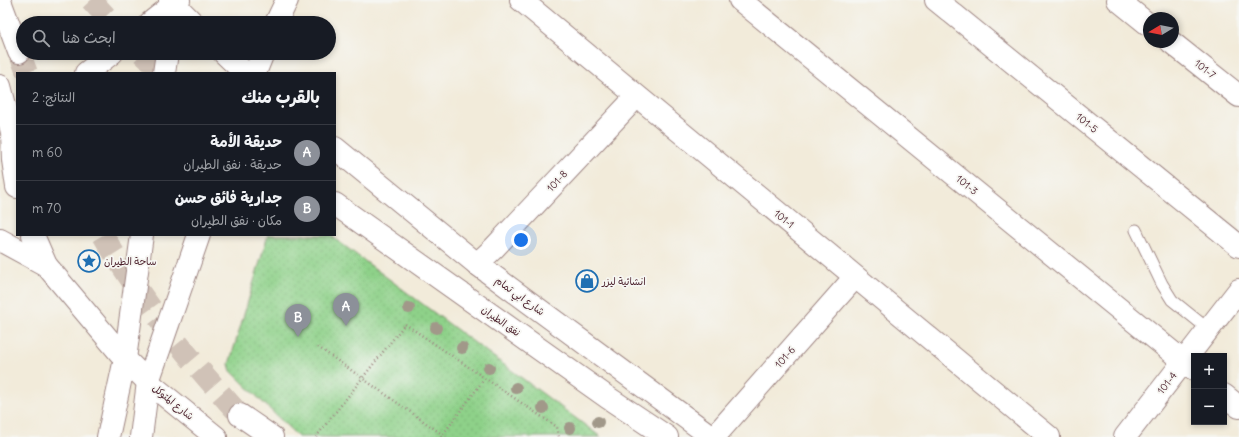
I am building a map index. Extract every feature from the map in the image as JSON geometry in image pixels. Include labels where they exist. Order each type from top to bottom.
[{"type":"street","points":[[279,16],[287,0]]},
{"type":"street","name":"101-1","points":[[521,0],[636,97],[1049,437]]},
{"type":"street","name":"101-3","points":[[740,0],[1189,366]]},
{"type":"street","name":"101-5","points":[[936,0],[1239,246]]},
{"type":"street","points":[[1118,0],[1143,20]]},
{"type":"street","points":[[0,1],[16,44]]},
{"type":"street","points":[[160,16],[174,7],[185,16]]},
{"type":"street","name":"101-7","points":[[1179,48],[1239,96]]},
{"type":"street","points":[[87,72],[103,60]]},
{"type":"street","points":[[164,72],[166,60]]},
{"type":"street","points":[[231,60],[244,72]]},
{"type":"street","points":[[255,72],[261,60]]},
{"type":"street","points":[[0,86],[10,132],[16,180]]},
{"type":"street","name":"101-8","points":[[477,264],[494,248],[636,97]]},
{"type":"street","name":"شارع ابي تمام","points":[[336,149],[477,264],[713,437]]},
{"type":"street","name":"نفق الطيران","points":[[336,205],[607,397],[667,437]]},
{"type":"street","points":[[33,236],[46,265],[125,359],[148,382]]},
{"type":"street","points":[[108,437],[125,359],[142,236]]},
{"type":"street","points":[[141,437],[148,382],[199,236]]},
{"type":"street","points":[[0,240],[46,265]]},
{"type":"street","name":"101-6","points":[[713,437],[856,277]]},
{"type":"street","name":"101-4","points":[[1125,437],[1189,366],[1208,329],[1239,290]]},
{"type":"street","name":"شارع المتوكل","points":[[148,382],[216,437]]},
{"type":"street","points":[[1227,397],[1239,407]]},
{"type":"street","points":[[240,415],[272,437]]},
{"type":"lane","points":[[1136,230],[1162,284],[1172,300],[1208,329]]},
{"type":"path","points":[[316,437],[405,324],[557,427],[559,437]]},
{"type":"path","points":[[318,347],[443,436],[485,378]]},
{"type":"green space","points":[[268,236],[331,236],[601,437],[298,437],[231,371],[229,364]]},
{"type":"tunnel","points":[[91,0],[106,16]]},
{"type":"tunnel","points":[[22,60],[27,72]]},
{"type":"tunnel","points":[[149,60],[162,72]]},
{"type":"tunnel","points":[[104,236],[133,283],[167,329],[202,373],[240,415]]},
{"type":"place","name":"ساحة الطيران","points":[[89,261]]},
{"type":"place","name":"انشائية ليزر","points":[[587,281]]},
{"type":"place","name":"حديقة الأمة","points":[[346,326]]},
{"type":"place","name":"جدارية فائق حسن","points":[[298,337]]}]
